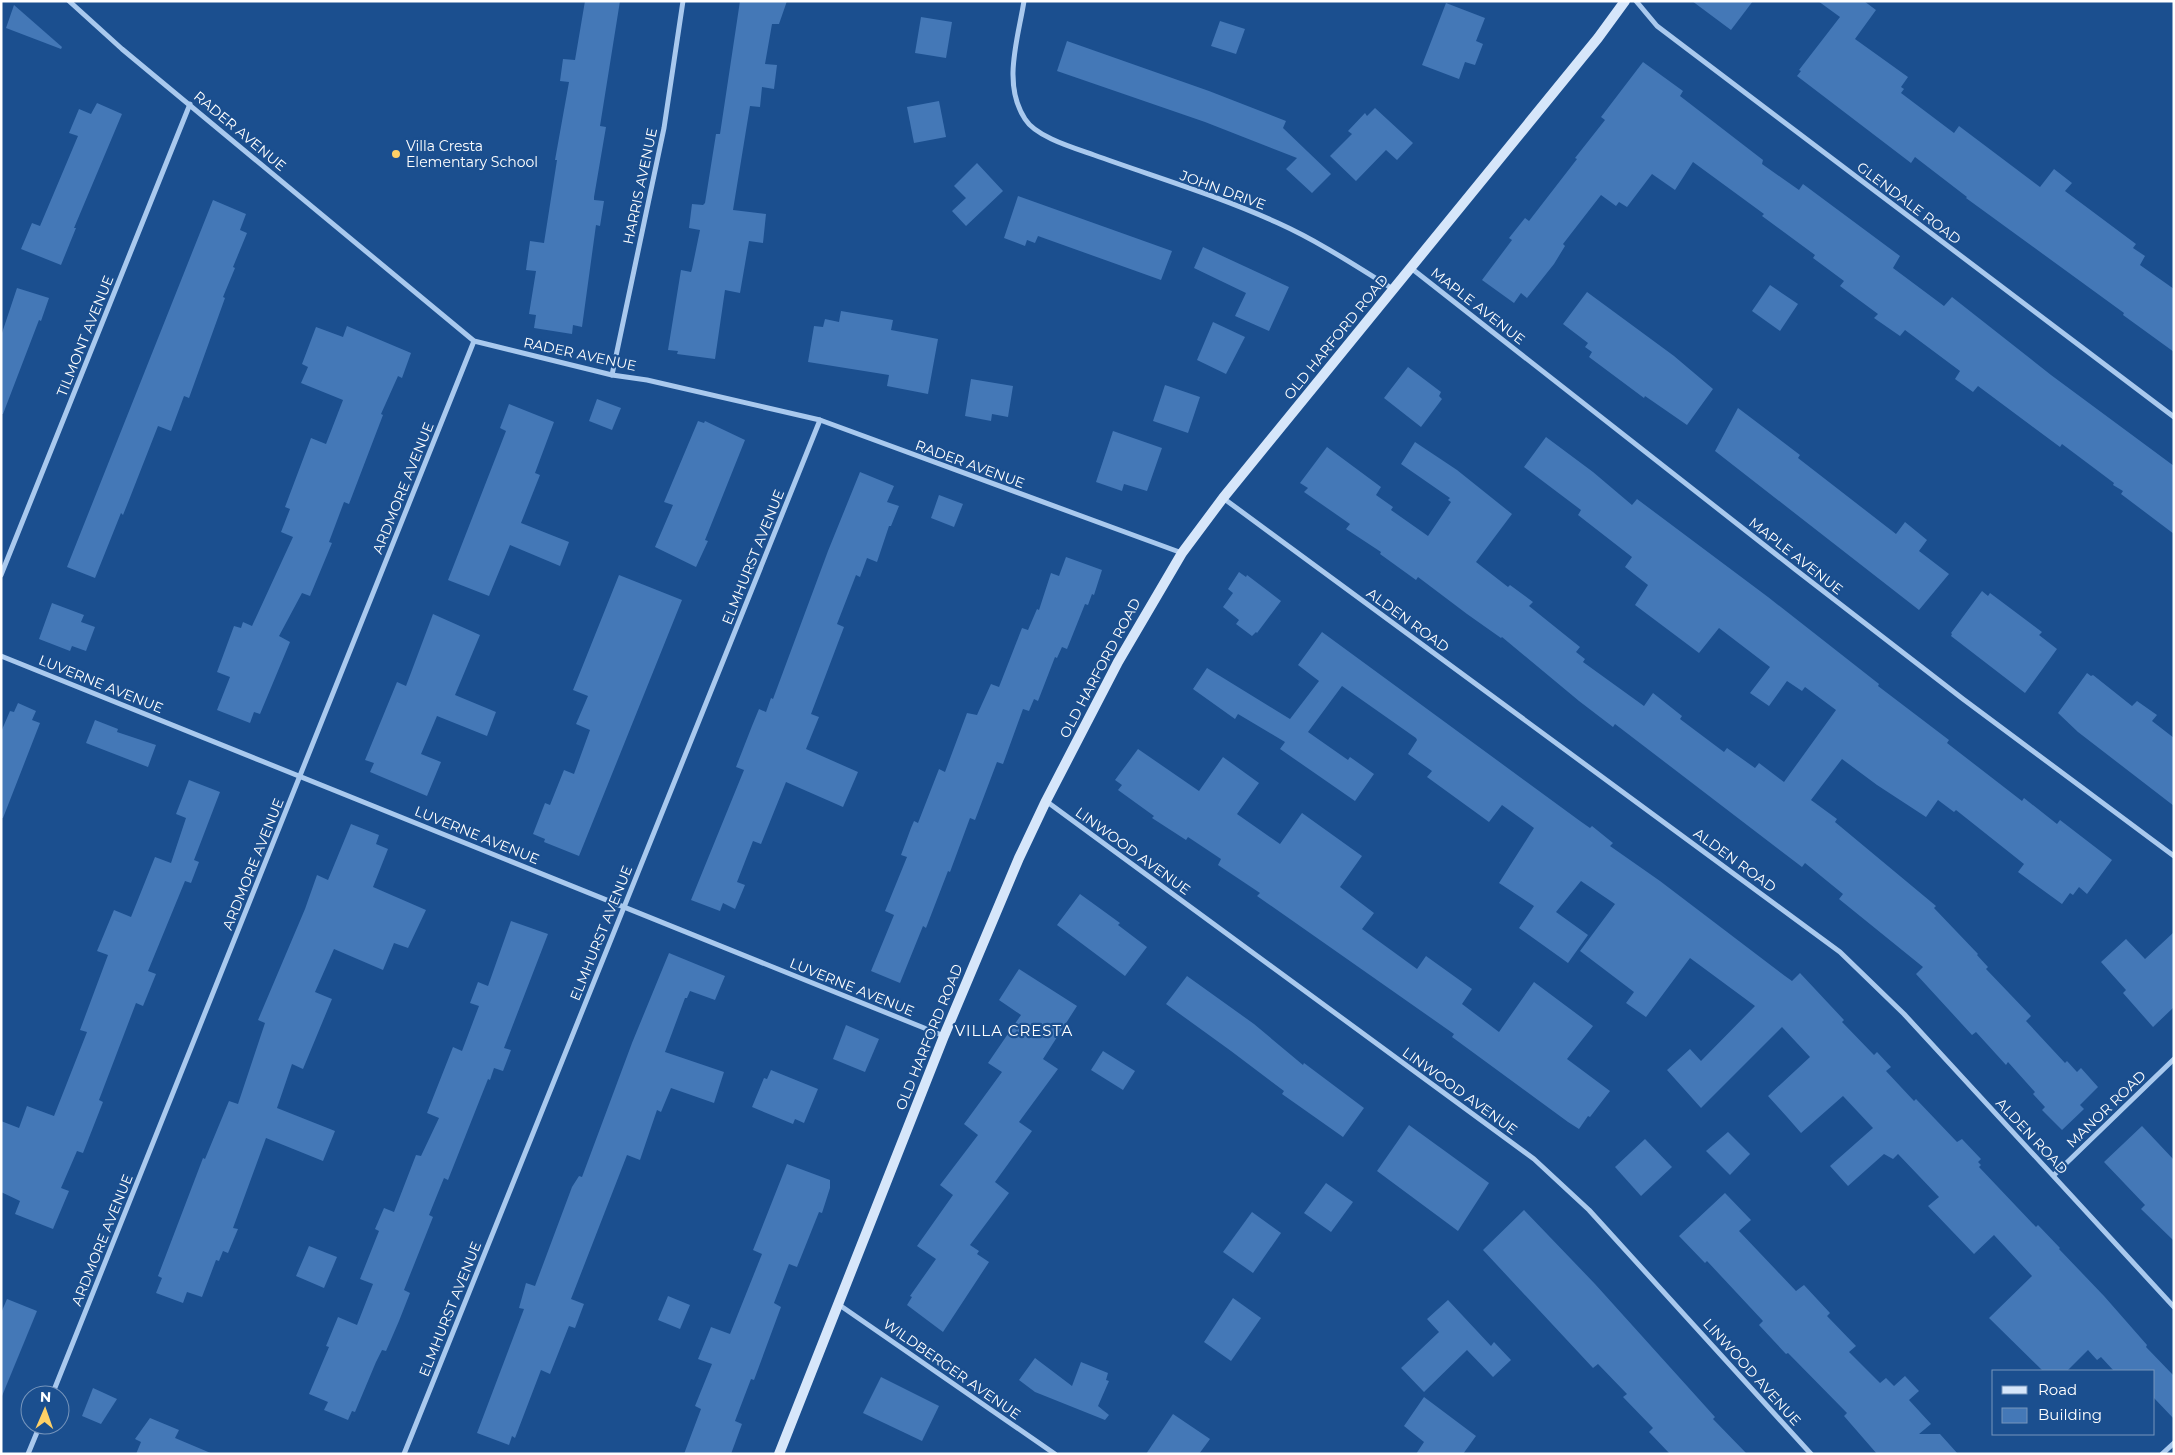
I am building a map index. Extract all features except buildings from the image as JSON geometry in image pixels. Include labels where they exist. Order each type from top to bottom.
[{"type":"street","name":"RADER AVENUE","points":[[69,1],[122,50],[190,104],[474,340],[612,375],[646,380],[820,420],[1182,553]]},
{"type":"street","name":"HARRIS AVENUE","points":[[612,375],[664,128],[683,1]]},
{"type":"street","name":"JOHN DRIVE","points":[[1024,1],[1014,59],[1013,87],[1017,103],[1025,120],[1036,130],[1074,148],[1280,224],[1394,288]]},
{"type":"street","name":"OLD HARFORD ROAD","points":[[779,1454],[837,1304],[990,925],[1046,801],[1118,662],[1182,553],[1223,498],[1598,38],[1625,1]]},
{"type":"street","name":"GLENDALE ROAD","points":[[1636,1],[1657,26],[2174,417]]},
{"type":"street","name":"TILMONT AVENUE","points":[[1,575],[190,104]]},
{"type":"street","name":"MAPLE AVENUE","points":[[1411,268],[1963,699],[2174,856]]},
{"type":"street","name":"ARDMORE AVENUE","points":[[56,1385],[474,340]]},
{"type":"street","name":"ELMHURST AVENUE","points":[[404,1454],[820,420]]},
{"type":"street","name":"ALDEN ROAD","points":[[1223,498],[1840,952],[1904,1014],[2174,1307]]},
{"type":"street","name":"LUVERNE AVENUE","points":[[1,656],[944,1036]]},
{"type":"street","name":"LINWOOD AVENUE","points":[[1046,801],[1534,1159],[1589,1210],[1811,1454]]},
{"type":"street","name":"MANOR ROAD","points":[[2054,1175],[2174,1060]]},
{"type":"street","name":"WILDBERGER AVENUE","points":[[837,1304],[1055,1454]]},
{"type":"street","points":[[28,1454],[36,1435]]},
{"type":"street","points":[[2162,1454],[2174,1443]]},
{"type":"place","name":"Villa Cresta Elementary School","points":[[396,154]]},
{"type":"district","name":"VILLA CRESTA","points":[[1014,1031]]}]
